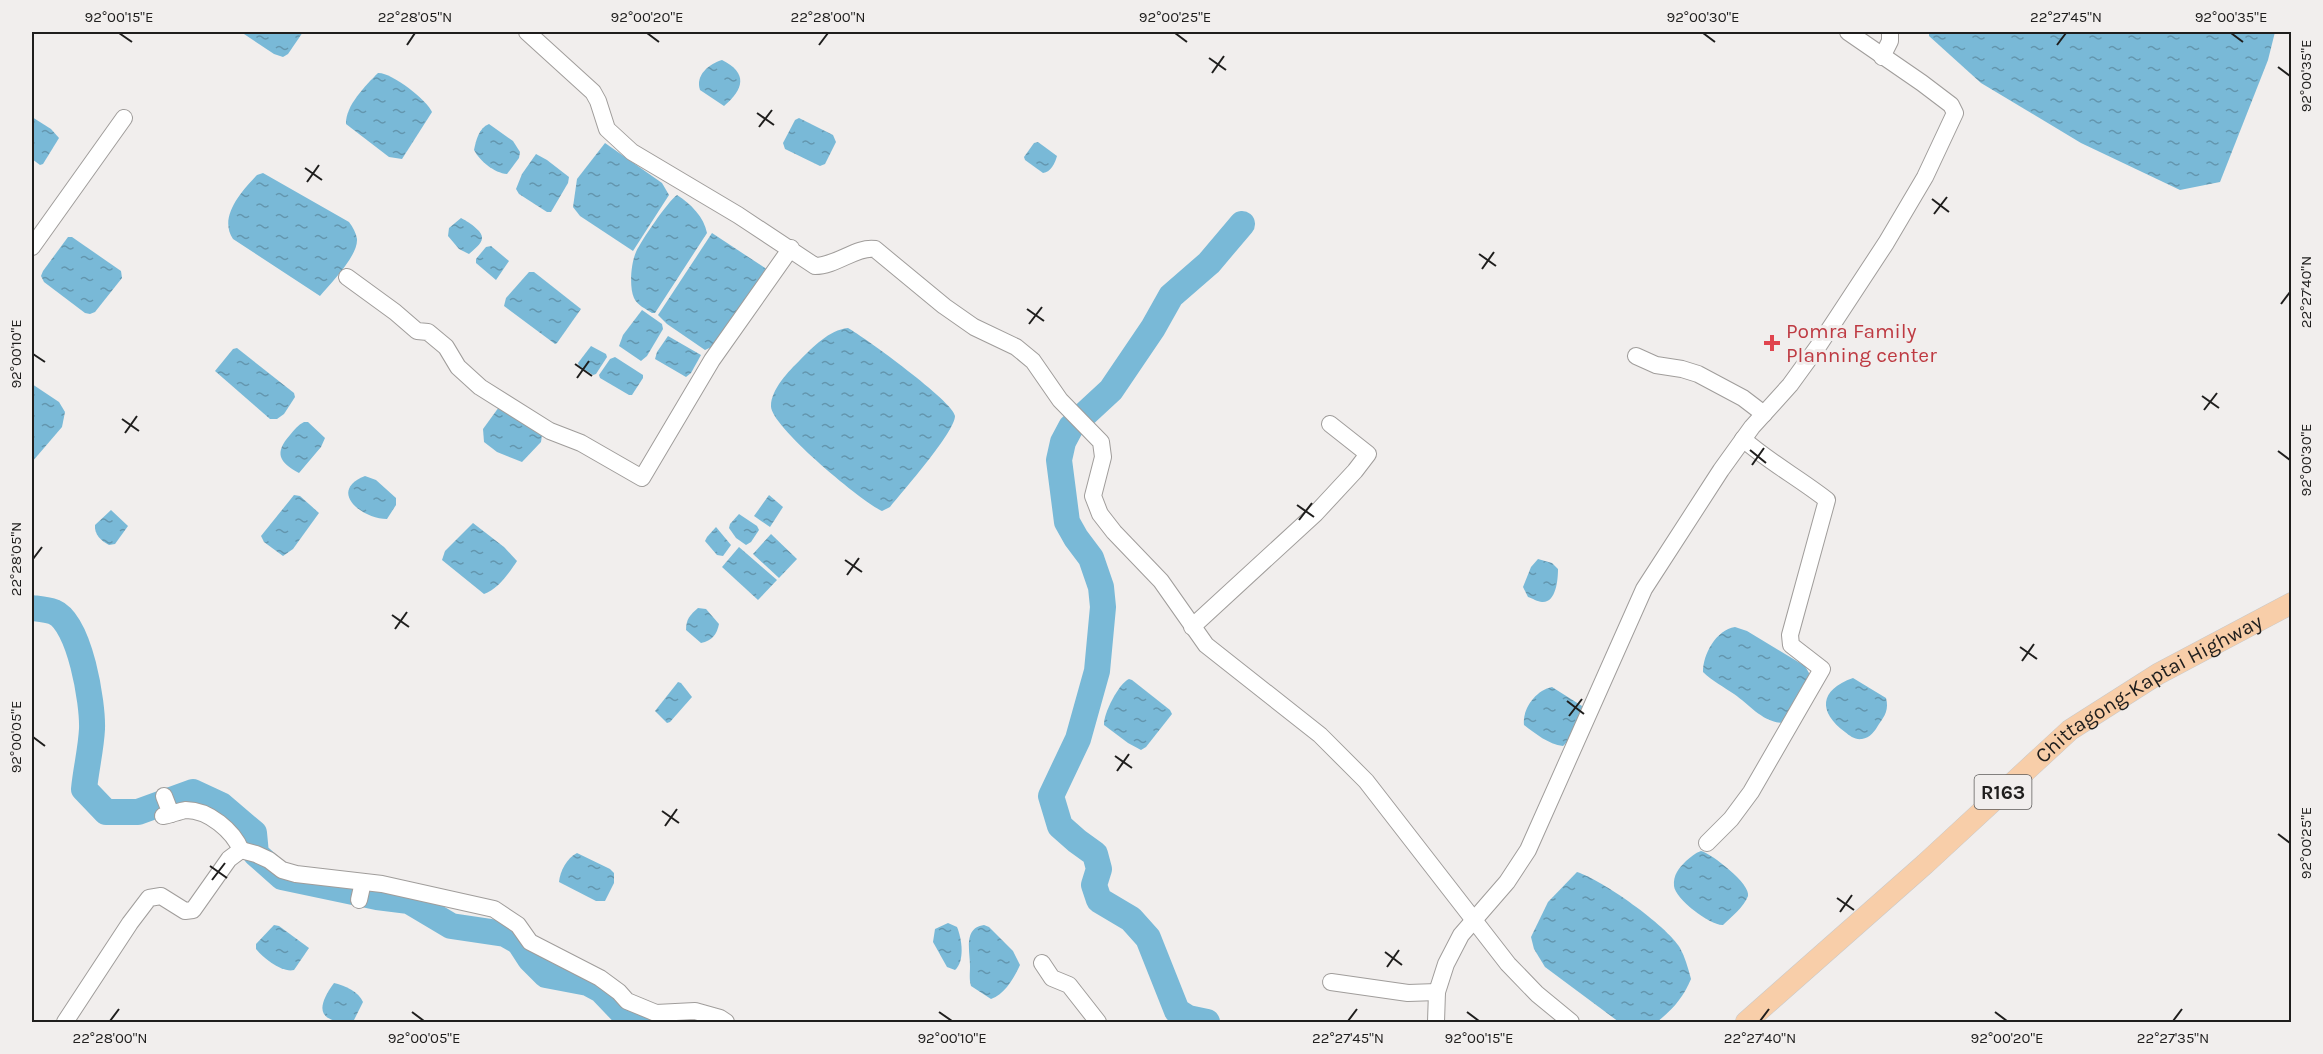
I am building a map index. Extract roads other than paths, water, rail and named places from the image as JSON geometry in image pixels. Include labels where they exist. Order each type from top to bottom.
[{"type":"main road","name":"Chittagong-Kaptai Highway","points":[[1746,1023],[1917,871],[2070,730],[2158,674],[2292,603]]},
{"type":"street","points":[[527,32],[592,92],[598,101],[608,129],[621,144],[646,161],[738,214],[811,263],[822,266],[870,248],[880,252],[944,306],[974,327],[1024,352],[1071,412],[1101,442],[1103,457],[1094,496],[1095,507],[1114,532],[1161,581],[1192,627],[1212,650],[1290,709],[1343,756],[1366,781],[1515,972],[1571,1023]]},
{"type":"street","points":[[1436,1023],[1437,992],[1446,964],[1461,935],[1507,882],[1528,850],[1636,603],[1675,538],[1743,440],[1790,385],[1820,345],[1886,243],[1925,177],[1955,112],[1951,105],[1848,32]]},
{"type":"street","points":[[1882,57],[1890,41],[1890,32]]},
{"type":"street","points":[[32,247],[124,118]]},
{"type":"street","points":[[347,277],[417,331],[428,332],[446,347],[458,367],[480,387],[550,431],[581,443],[642,478],[712,360],[791,248]]},
{"type":"street","points":[[1636,356],[1656,366],[1682,369],[1698,374],[1743,398],[1764,414]]},
{"type":"street","points":[[1192,627],[1316,513],[1368,454],[1330,424]]},
{"type":"street","points":[[1707,843],[1731,819],[1751,792],[1822,669],[1791,645],[1790,635],[1827,500],[1763,457],[1743,440]]},
{"type":"street","points":[[167,809],[203,814],[226,828],[241,850],[269,860],[282,870],[361,890],[494,909],[518,925],[530,942],[600,978],[619,992],[627,1002],[656,1013],[695,1011],[720,1018],[726,1023]]},
{"type":"street","points":[[65,1023],[130,923],[149,898],[161,896],[185,911],[193,909],[229,859],[241,850]]},
{"type":"street","points":[[1042,963],[1052,978],[1069,985],[1098,1023]]},
{"type":"street","points":[[1331,982],[1408,993],[1437,992]]},
{"type":"water","points":[[241,32],[303,32],[288,54],[283,57],[274,54]]},
{"type":"water","points":[[1929,32],[2275,32],[2268,60],[2220,182],[2180,190],[2081,143],[1981,83],[1929,36]]},
{"type":"water","points":[[722,60],[736,70],[740,82],[736,93],[724,106],[700,90],[699,85],[704,71],[712,64]]},
{"type":"water","points":[[378,73],[391,77],[408,88],[432,112],[402,159],[389,157],[346,124],[353,103]]},
{"type":"water","points":[[32,117],[51,129],[59,138],[43,164],[40,165],[32,159]]},
{"type":"water","points":[[799,118],[833,135],[836,142],[825,164],[820,166],[785,149],[783,143],[795,120]]},
{"type":"water","points":[[489,124],[513,141],[520,152],[519,158],[507,174],[488,166],[474,150],[480,131]]},
{"type":"water","points":[[1038,142],[1057,156],[1050,169],[1043,173],[1024,157],[1034,143]]},
{"type":"water","points":[[605,143],[662,183],[669,195],[633,251],[580,216],[573,207],[577,179]]},
{"type":"water","points":[[536,154],[569,177],[568,183],[551,212],[547,212],[519,194],[516,189],[522,174]]},
{"type":"water","points":[[263,173],[349,222],[354,230],[357,239],[353,253],[343,269],[320,296],[233,239],[229,231],[230,213],[239,196],[257,175]]},
{"type":"water","points":[[677,195],[696,211],[707,233],[655,313],[652,313],[639,305],[632,293],[633,262],[636,252],[649,231]]},
{"type":"water","points":[[461,218],[482,235],[481,242],[469,254],[459,249],[448,236],[449,228]]},
{"type":"water","points":[[712,233],[768,270],[716,345],[705,350],[667,324],[658,315]]},
{"type":"water","points":[[68,237],[72,237],[121,271],[122,278],[95,312],[90,314],[85,313],[44,282],[41,276]]},
{"type":"water","points":[[491,246],[509,261],[496,280],[476,263],[476,259],[486,247]]},
{"type":"water","points":[[529,272],[534,272],[581,309],[555,344],[504,306],[506,298]]},
{"type":"water","points":[[642,310],[662,324],[663,329],[647,356],[641,361],[619,346],[623,335]]},
{"type":"water","points":[[848,328],[925,384],[951,409],[955,416],[947,435],[890,507],[882,511],[856,494],[800,446],[785,430],[771,406],[777,387],[796,364],[828,336]]},
{"type":"water","points":[[668,336],[701,355],[691,373],[686,377],[655,359]]},
{"type":"water","points":[[591,346],[606,354],[607,357],[593,375],[578,363]]},
{"type":"water","points":[[237,348],[294,393],[295,397],[284,414],[277,419],[270,419],[215,371],[233,349]]},
{"type":"water","points":[[615,357],[643,375],[632,395],[600,378],[599,375],[610,359]]},
{"type":"water","points":[[32,384],[59,402],[65,412],[62,427],[32,462]]},
{"type":"water","points":[[499,407],[542,435],[541,442],[522,462],[497,452],[484,442],[483,429]]},
{"type":"water","points":[[304,422],[308,422],[325,438],[321,447],[299,473],[283,461],[281,452],[285,441]]},
{"type":"water","points":[[365,476],[376,480],[396,498],[396,505],[387,519],[368,514],[352,503],[349,489],[354,482]]},
{"type":"water","points":[[294,495],[300,496],[319,513],[293,549],[283,556],[264,542],[261,536]]},
{"type":"water","points":[[769,495],[783,507],[770,527],[754,516]]},
{"type":"water","points":[[111,510],[128,526],[115,544],[109,545],[99,537],[95,525]]},
{"type":"water","points":[[739,514],[757,526],[759,530],[751,542],[746,545],[736,538],[729,528]]},
{"type":"water","points":[[473,523],[504,547],[517,561],[498,585],[484,594],[442,560],[445,551]]},
{"type":"water","points":[[716,527],[731,545],[723,556],[717,555],[705,541]]},
{"type":"water","points":[[771,534],[797,559],[779,578],[753,554]]},
{"type":"water","points":[[739,547],[777,580],[758,600],[722,567]]},
{"type":"water","points":[[1538,559],[1552,563],[1558,569],[1553,595],[1547,601],[1540,602],[1528,597],[1523,587],[1531,567]]},
{"type":"water","points":[[698,608],[706,609],[719,624],[713,636],[701,643],[686,630],[689,618]]},
{"type":"water","points":[[1735,627],[1747,631],[1805,666],[1809,673],[1810,681],[1783,723],[1762,716],[1703,672],[1705,658],[1712,644],[1722,633]]},
{"type":"water","points":[[1853,678],[1886,698],[1887,702],[1886,712],[1876,729],[1870,736],[1862,739],[1845,732],[1830,717],[1827,709],[1828,695],[1842,683]]},
{"type":"water","points":[[1129,679],[1170,710],[1172,714],[1146,747],[1141,750],[1104,725],[1112,699]]},
{"type":"water","points":[[678,682],[692,697],[667,723],[655,711]]},
{"type":"water","points":[[1552,687],[1582,706],[1583,711],[1568,741],[1563,746],[1547,741],[1524,725],[1525,713],[1531,701],[1541,692]]},
{"type":"water","points":[[1701,851],[1730,870],[1747,891],[1748,896],[1744,904],[1723,925],[1710,921],[1694,911],[1680,898],[1674,886],[1674,878],[1679,869]]},
{"type":"water","points":[[577,853],[614,873],[614,883],[605,901],[596,901],[559,882],[565,865]]},
{"type":"water","points":[[1577,872],[1602,884],[1633,904],[1673,938],[1680,948],[1691,979],[1677,1003],[1657,1022],[1619,1022],[1545,967],[1534,949],[1531,937],[1548,902]]},
{"type":"water","points":[[948,923],[957,927],[961,944],[960,961],[955,970],[947,967],[933,942],[935,929]]},
{"type":"water","points":[[274,925],[279,926],[309,948],[294,970],[279,967],[263,957],[256,949],[256,944]]},
{"type":"water","points":[[984,925],[989,927],[1013,951],[1020,965],[1005,989],[991,999],[971,986],[970,981],[970,935],[977,927]]},
{"type":"water","points":[[334,983],[351,990],[363,1002],[353,1022],[333,1020],[323,1013],[324,1000]]},
{"type":"waterway","points":[[1207,1022],[1188,1018],[1177,1011],[1148,938],[1131,919],[1099,900],[1094,885],[1099,869],[1095,854],[1060,826],[1051,796],[1078,739],[1097,671],[1103,607],[1101,587],[1091,558],[1067,522],[1059,460],[1063,442],[1071,427],[1111,390],[1153,328],[1171,296],[1209,263],[1242,224]]},
{"type":"waterway","points":[[32,608],[54,612],[63,619],[78,647],[92,717],[84,789],[106,812],[138,812],[193,792],[221,805],[254,833],[256,854],[282,877],[377,897],[409,901],[451,926],[505,934],[519,942],[530,959],[546,975],[588,983],[601,990],[622,1012],[637,1022]]},
{"type":"place","name":"Pomra Family Planning center","points":[[1772,343]]}]
